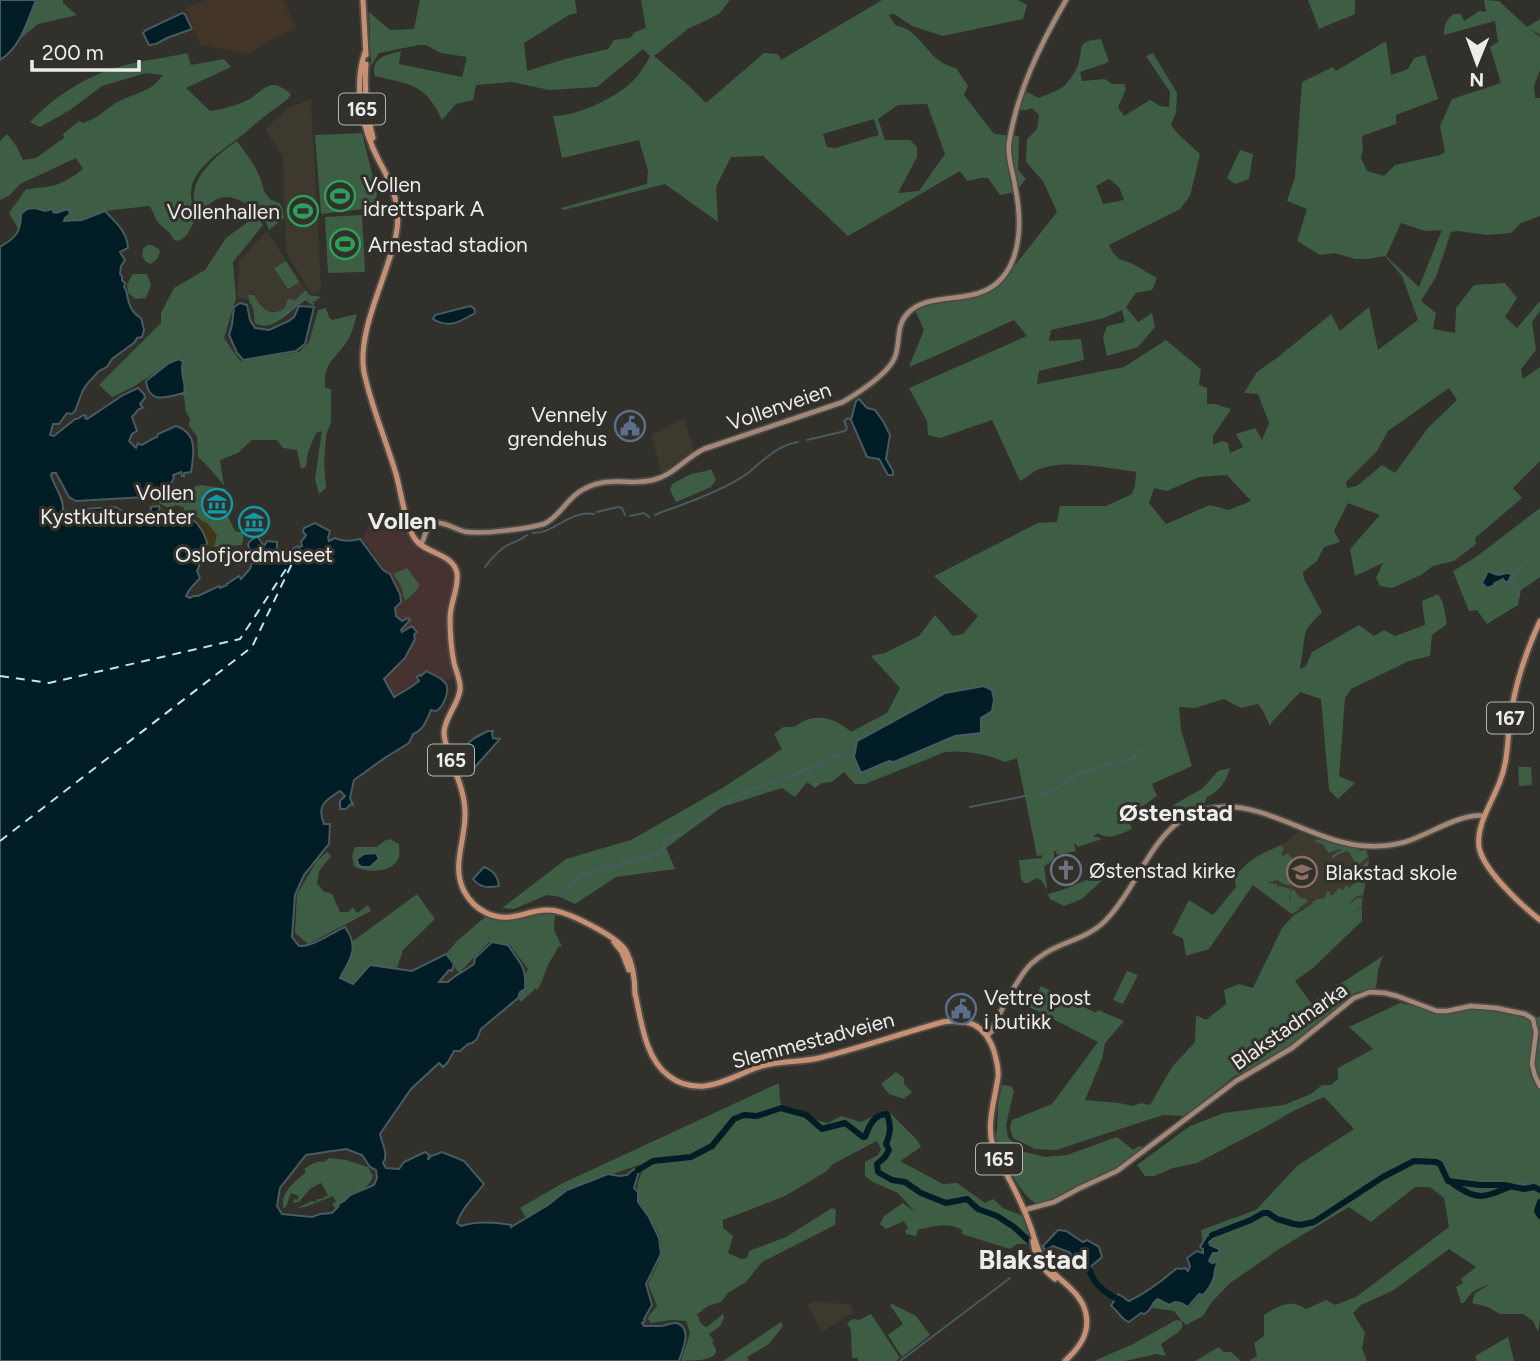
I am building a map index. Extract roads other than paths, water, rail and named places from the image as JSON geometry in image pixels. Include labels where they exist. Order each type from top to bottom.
[{"type":"main road","name":"165","points":[[363,0],[365,52],[360,85],[361,106],[367,130],[396,199],[398,225],[366,336],[363,365],[411,529],[421,545]]},
{"type":"main road","name":"Vollenveien","points":[[421,545],[427,529],[435,523],[474,533],[544,524],[553,519],[572,497],[597,483],[655,480],[670,474],[702,449],[841,402],[859,391],[891,364],[897,352],[900,326],[911,310],[925,303],[977,294],[998,283],[1011,266],[1017,244],[1017,194],[1009,153],[1017,107],[1040,48],[1066,0]]},
{"type":"main road","name":"Slemmestadveien","points":[[421,545],[450,562],[457,575],[450,620],[460,688],[445,724],[444,735],[464,799],[465,820],[458,870],[464,891],[476,906],[491,915],[508,918],[540,910],[558,911],[573,916],[620,943],[628,955],[635,995],[651,1052],[658,1065],[671,1078],[686,1085],[710,1085],[765,1065],[821,1058],[943,1021],[967,1021],[986,1035]]},
{"type":"main road","name":"167","points":[[1540,621],[1514,695],[1504,771],[1479,833],[1479,843],[1487,866],[1540,919]]},
{"type":"main road","points":[[986,1035],[992,1031],[1030,964],[1052,949],[1090,933],[1103,923],[1161,839],[1176,824],[1191,815],[1217,807],[1239,808],[1344,843],[1365,846],[1392,845],[1474,815],[1484,819]]},
{"type":"main road","name":"Blakstadmarka","points":[[1024,1210],[1054,1202],[1116,1171],[1236,1081],[1292,1048],[1354,998],[1370,992],[1385,992],[1437,1011],[1471,1006],[1515,1010],[1525,1014],[1532,1019],[1535,1028],[1532,1064],[1540,1086]]},
{"type":"main road","name":"165","points":[[986,1035],[998,1064],[990,1138],[1024,1210],[1040,1256],[1079,1297],[1087,1317],[1083,1340],[1065,1361]]},
{"type":"water","points":[[0,0],[36,0],[18,41],[0,60]]},
{"type":"water","points":[[182,13],[192,29],[149,45],[143,33],[146,30]]},
{"type":"water","points":[[27,209],[53,209],[56,213],[68,209],[70,214],[64,221],[82,220],[105,211],[126,237],[128,248],[120,252],[125,260],[120,274],[130,305],[141,318],[144,330],[142,337],[137,338],[112,359],[107,367],[88,383],[75,411],[72,414],[67,413],[59,424],[53,424],[50,435],[54,436],[84,415],[87,419],[138,388],[145,398],[140,404],[143,408],[132,417],[137,431],[129,441],[136,448],[138,443],[141,445],[176,426],[188,434],[193,445],[191,472],[184,473],[184,476],[181,472],[173,475],[174,478],[163,496],[76,501],[69,497],[56,473],[52,473],[63,510],[74,514],[83,509],[115,507],[124,512],[128,519],[132,519],[144,516],[151,507],[159,506],[160,512],[164,511],[172,520],[177,514],[196,522],[207,542],[197,571],[200,578],[186,596],[190,598],[227,585],[239,576],[241,579],[255,562],[248,545],[257,536],[264,546],[267,541],[277,542],[277,556],[302,546],[301,542],[306,535],[304,528],[315,523],[330,531],[329,541],[335,538],[348,541],[360,539],[383,570],[390,574],[400,594],[401,602],[395,608],[396,616],[402,621],[408,618],[410,620],[402,632],[412,626],[417,632],[405,658],[384,679],[394,697],[419,681],[417,677],[426,671],[446,684],[443,703],[436,711],[431,710],[425,724],[413,734],[409,743],[354,780],[350,798],[353,805],[340,809],[340,801],[345,796],[340,791],[324,804],[321,812],[324,824],[330,824],[329,844],[304,875],[295,895],[292,937],[299,946],[304,946],[345,927],[353,947],[340,978],[353,984],[370,965],[412,971],[446,954],[454,964],[452,971],[449,970],[439,982],[448,982],[474,964],[475,958],[492,942],[508,945],[524,970],[525,989],[520,992],[518,998],[481,1029],[477,1039],[460,1051],[454,1051],[443,1067],[439,1063],[411,1089],[380,1134],[385,1153],[383,1163],[386,1168],[399,1169],[404,1162],[425,1152],[429,1155],[428,1160],[442,1152],[464,1161],[484,1184],[462,1213],[457,1223],[461,1226],[485,1222],[511,1227],[567,1190],[608,1174],[627,1175],[634,1169],[638,1170],[634,1188],[638,1192],[638,1202],[659,1238],[661,1254],[646,1284],[652,1305],[642,1323],[644,1326],[662,1326],[675,1323],[683,1327],[686,1336],[679,1361],[0,1361],[0,247],[16,234],[21,214]],"holes":[[[346,1149],[362,1155],[370,1167],[376,1170],[374,1185],[350,1195],[332,1213],[312,1217],[282,1214],[277,1206],[280,1188],[306,1155]]]},
{"type":"water","points":[[240,303],[247,305],[255,328],[269,330],[294,317],[299,306],[314,307],[305,344],[296,351],[243,360],[229,335],[234,307]]},
{"type":"water","points":[[470,306],[475,313],[459,321],[444,324],[433,319],[435,315]]},
{"type":"water","points":[[179,359],[183,362],[184,393],[160,398],[151,394],[146,381],[169,363]]},
{"type":"water","points":[[859,399],[867,408],[875,410],[890,435],[886,459],[893,475],[888,475],[879,459],[867,457],[851,420]]},
{"type":"water","points":[[1488,571],[1497,575],[1512,574],[1508,582],[1503,579],[1487,588],[1482,583]]},
{"type":"water","points":[[984,686],[992,690],[994,700],[992,711],[981,718],[981,733],[955,736],[861,773],[854,757],[857,741],[945,693]]},
{"type":"water","points":[[488,731],[493,731],[493,738],[500,739],[474,768],[467,754],[467,745]]},
{"type":"water","points":[[376,853],[379,859],[370,867],[358,864],[357,859],[364,854]]},
{"type":"water","points":[[484,867],[495,874],[499,886],[485,887],[473,879]]},
{"type":"water","points":[[1058,1230],[1066,1231],[1083,1242],[1087,1240],[1099,1247],[1102,1257],[1089,1268],[1080,1264],[1069,1252],[1053,1246],[1045,1250],[1043,1246]]},
{"type":"water","points":[[1216,1230],[1222,1231],[1209,1242],[1219,1249],[1219,1253],[1213,1253],[1209,1261],[1218,1262],[1214,1277],[1205,1293],[1199,1294],[1188,1307],[1175,1302],[1169,1305],[1158,1299],[1147,1312],[1129,1322],[1111,1306],[1118,1294],[1129,1301],[1177,1268],[1185,1268],[1188,1271],[1190,1266],[1187,1258],[1197,1251],[1203,1253],[1200,1247],[1206,1237]]},
{"type":"waterway","points":[[281,318],[305,299],[313,304]]},
{"type":"waterway","points":[[807,440],[845,431],[847,428],[844,421],[848,418],[851,420]]},
{"type":"waterway","points":[[655,515],[729,485],[775,452],[798,442]]},
{"type":"waterway","points":[[597,512],[618,507],[622,508],[625,515]]},
{"type":"waterway","points":[[630,516],[644,513],[649,517]]},
{"type":"waterway","points":[[533,533],[548,530],[577,515],[594,514]]},
{"type":"waterway","points":[[485,567],[503,548],[527,535]]},
{"type":"waterway","points":[[1512,574],[1525,565]]},
{"type":"waterway","points":[[1509,580],[1519,596]]},
{"type":"waterway","points":[[1039,795],[1055,790],[1082,772],[1104,764],[1127,761],[1145,749]]},
{"type":"waterway","points":[[557,895],[582,875],[662,853],[665,840],[681,834],[718,807],[743,793],[819,765],[834,756],[846,754]]},
{"type":"waterway","points":[[970,807],[1030,795]]},
{"type":"waterway","points":[[1333,857],[1344,851]]},
{"type":"waterway","points":[[638,1170],[653,1161],[691,1157],[712,1146],[734,1119],[744,1115],[757,1116],[781,1108],[806,1115],[822,1129],[845,1123],[865,1137],[875,1118],[887,1114],[890,1129],[886,1144],[889,1150],[877,1164],[878,1172],[892,1180],[905,1182],[921,1193],[946,1203],[967,1199],[978,1209],[997,1216],[1014,1227],[1028,1240]]},
{"type":"waterway","points":[[1212,1235],[1263,1213],[1294,1224],[1314,1222],[1383,1177],[1414,1161],[1440,1164],[1448,1181],[1524,1189],[1534,1187],[1540,1190]]},
{"type":"waterway","points":[[1452,1183],[1468,1193],[1480,1196],[1509,1187]]},
{"type":"waterway","points":[[1515,1186],[1524,1183],[1534,1187]]},
{"type":"waterway","points":[[1478,1185],[1487,1196]]},
{"type":"waterway","points":[[1540,1202],[1537,1211],[1540,1216]]},
{"type":"waterway","points":[[1084,1262],[1098,1285],[1121,1300]]},
{"type":"waterway","points":[[900,1361],[1010,1278]]},
{"type":"place","name":"Vollen idrettspark A","points":[[340,196]]},
{"type":"place","name":"Vollenhallen","points":[[303,211]]},
{"type":"place","name":"Arnestad stadion","points":[[345,244]]},
{"type":"place","name":"Vennely grendehus","points":[[630,426]]},
{"type":"place","name":"Vollen Kystkultursenter","points":[[217,504]]},
{"type":"place","name":"Oslofjordmuseet","points":[[254,522]]},
{"type":"place","name":"Østenstad kirke","points":[[1066,870]]},
{"type":"place","name":"Blakstad skole","points":[[1302,872]]},
{"type":"place","name":"Vettre post i butikk","points":[[961,1009]]},
{"type":"district","name":"Vollen","points":[[402,520]]},
{"type":"district","name":"Østenstad","points":[[1176,812]]},
{"type":"district","name":"Blakstad","points":[[1033,1259]]}]
